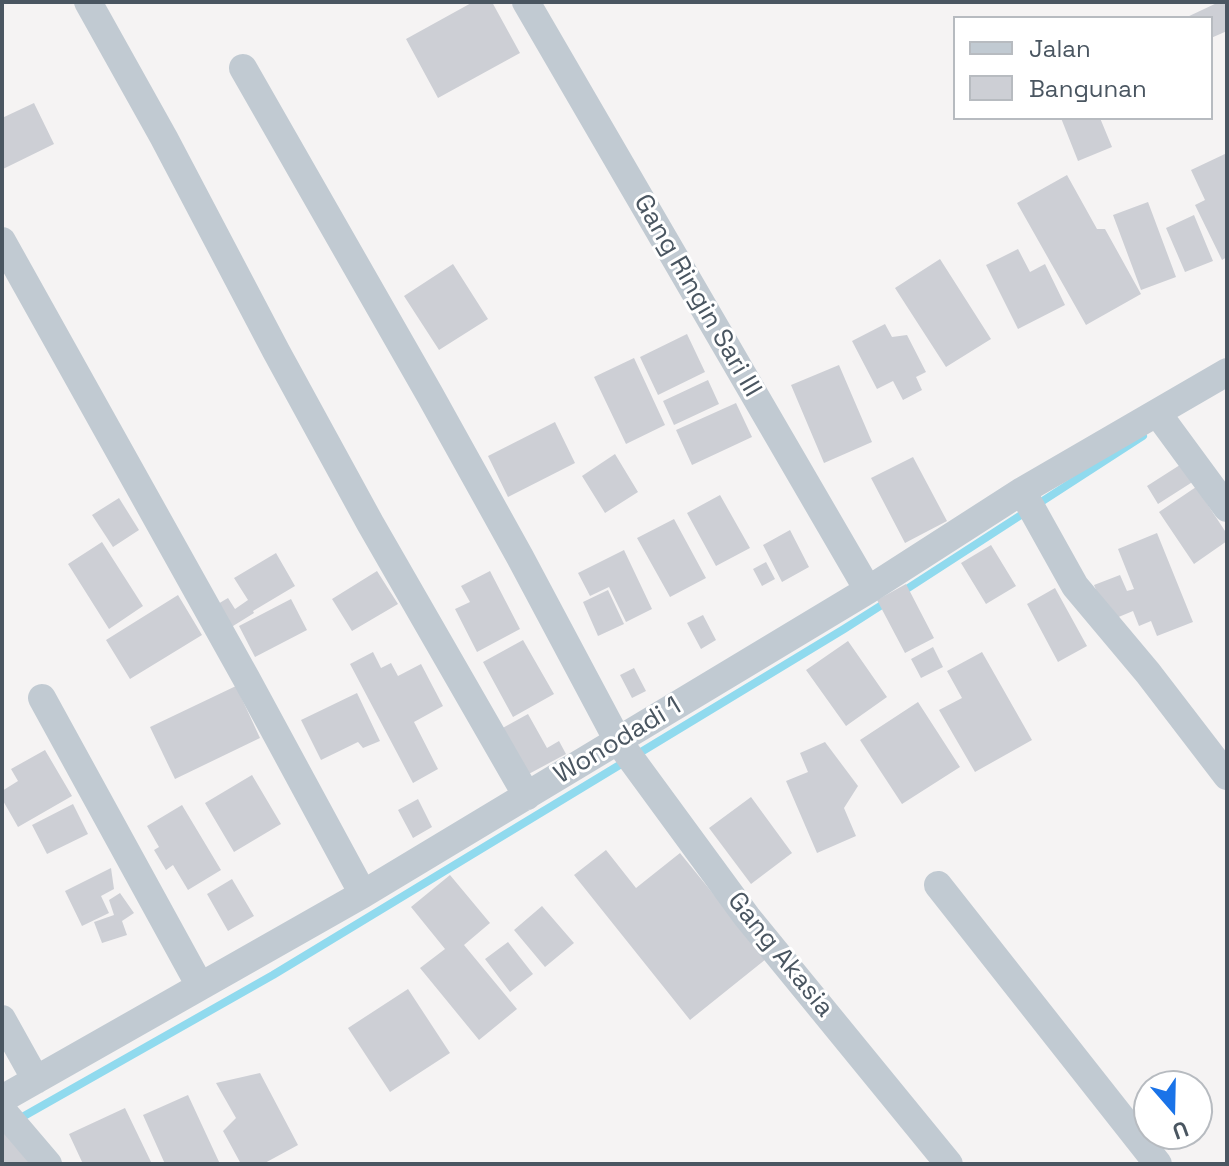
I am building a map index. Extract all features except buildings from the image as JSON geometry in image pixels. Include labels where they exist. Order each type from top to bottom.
[{"type":"street","points":[[88,2],[356,496],[527,796]]},
{"type":"street","name":"Gang Ringin Sari III","points":[[526,2],[868,590]]},
{"type":"street","name":"Gang Akasia","points":[[243,68],[445,422],[618,742],[747,917],[949,1164]]},
{"type":"street","points":[[2,241],[363,894]]},
{"type":"street","name":"Wonodadi 1","points":[[2,1099],[363,894],[868,590],[1029,504],[1158,414],[1227,372]]},
{"type":"street","points":[[1158,414],[1227,508]]},
{"type":"street","points":[[1029,504],[1075,586],[1148,673],[1227,776]]},
{"type":"street","points":[[42,698],[200,986]]},
{"type":"street","points":[[938,885],[1158,1164]]},
{"type":"street","points":[[2,1019],[36,1080]]},
{"type":"street","points":[[7,1117],[48,1164]]},
{"type":"waterway","points":[[899,594],[1143,436]]},
{"type":"waterway","points":[[17,1120],[273,975],[888,601]]}]
